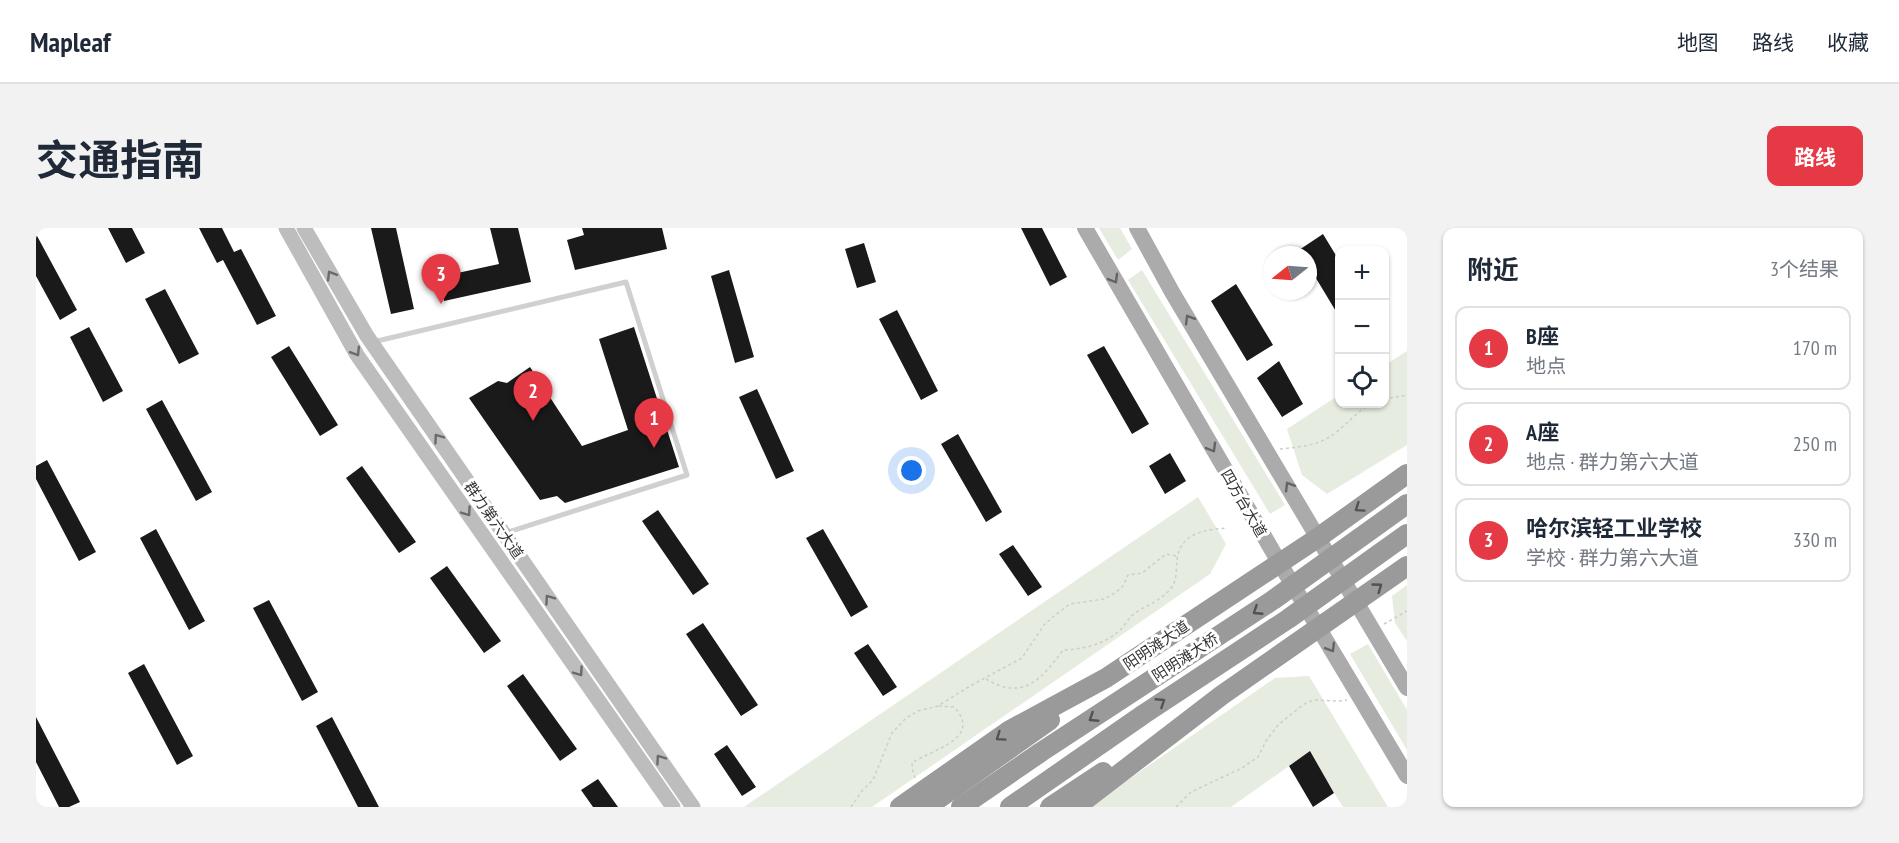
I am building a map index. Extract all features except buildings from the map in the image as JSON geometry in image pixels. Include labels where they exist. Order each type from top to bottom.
[{"type":"highway","name":"阳明滩大道","points":[[900,807],[924,800],[1010,730],[1106,678],[1319,537],[1407,474]]},
{"type":"highway","name":"阳明滩大桥","points":[[962,807],[1041,752],[1273,600],[1407,504]]},
{"type":"highway","name":"阳明滩大桥","points":[[1010,807],[1144,714],[1288,619],[1407,534]]},
{"type":"highway","points":[[1063,804],[1407,566]]},
{"type":"highway","points":[[924,800],[1018,743],[1106,678]]},
{"type":"main road","name":"群力第六大道","points":[[286,228],[357,355],[673,807]]},
{"type":"main road","name":"群力第六大道","points":[[304,228],[371,342],[693,807]]},
{"type":"main road","name":"四方台大道","points":[[1085,228],[1279,562],[1407,776]]},
{"type":"main road","points":[[1137,228],[1172,292],[1407,688]]},
{"type":"lane","points":[[371,342],[626,282],[687,475],[504,534]]},
{"type":"path","points":[[1389,398],[1407,395]]},
{"type":"path","points":[[1267,450],[1306,446],[1319,442],[1333,435],[1365,408]]},
{"type":"path","points":[[986,678],[1000,687],[1013,689],[1028,687],[1063,650],[1097,644],[1119,631],[1132,615],[1163,596],[1173,586],[1178,556],[1184,542],[1192,534],[1226,528]]},
{"type":"path","points":[[851,807],[873,780],[892,733],[906,718],[918,711],[938,706],[1022,658],[1044,625],[1070,604],[1104,599],[1123,586],[1128,575],[1142,573],[1166,554],[1178,556]]},
{"type":"path","points":[[1372,630],[1407,611]]},
{"type":"path","points":[[1176,807],[1191,792],[1242,768],[1258,757],[1278,725],[1304,704],[1314,700],[1339,701],[1359,697]]},
{"type":"path","points":[[924,800],[913,772],[912,763],[948,746],[958,736],[964,723],[961,714],[954,707],[938,706]]},
{"type":"shaded area","points":[[1099,228],[1120,228],[1132,249],[1118,260]]},
{"type":"shaded area","points":[[1142,270],[1285,505],[1270,514],[1128,280]]},
{"type":"shaded area","points":[[1407,351],[1407,445],[1327,494],[1302,475],[1287,429],[1335,398],[1335,408],[1389,408],[1389,362]]},
{"type":"shaded area","points":[[1198,497],[1226,544],[1210,574],[872,807],[744,807]]},
{"type":"shaded area","points":[[1407,585],[1407,641],[1395,623],[1392,596]]},
{"type":"shaded area","points":[[1368,644],[1407,710],[1407,750],[1350,654]]},
{"type":"shaded area","points":[[1309,676],[1388,807],[1343,807],[1309,752],[1231,807],[1089,807],[1275,678]]},
{"type":"place","name":"哈尔滨轻工业学校","points":[[441,304]]},
{"type":"place","name":"A座","points":[[533,421]]},
{"type":"place","name":"B座","points":[[654,448]]}]
